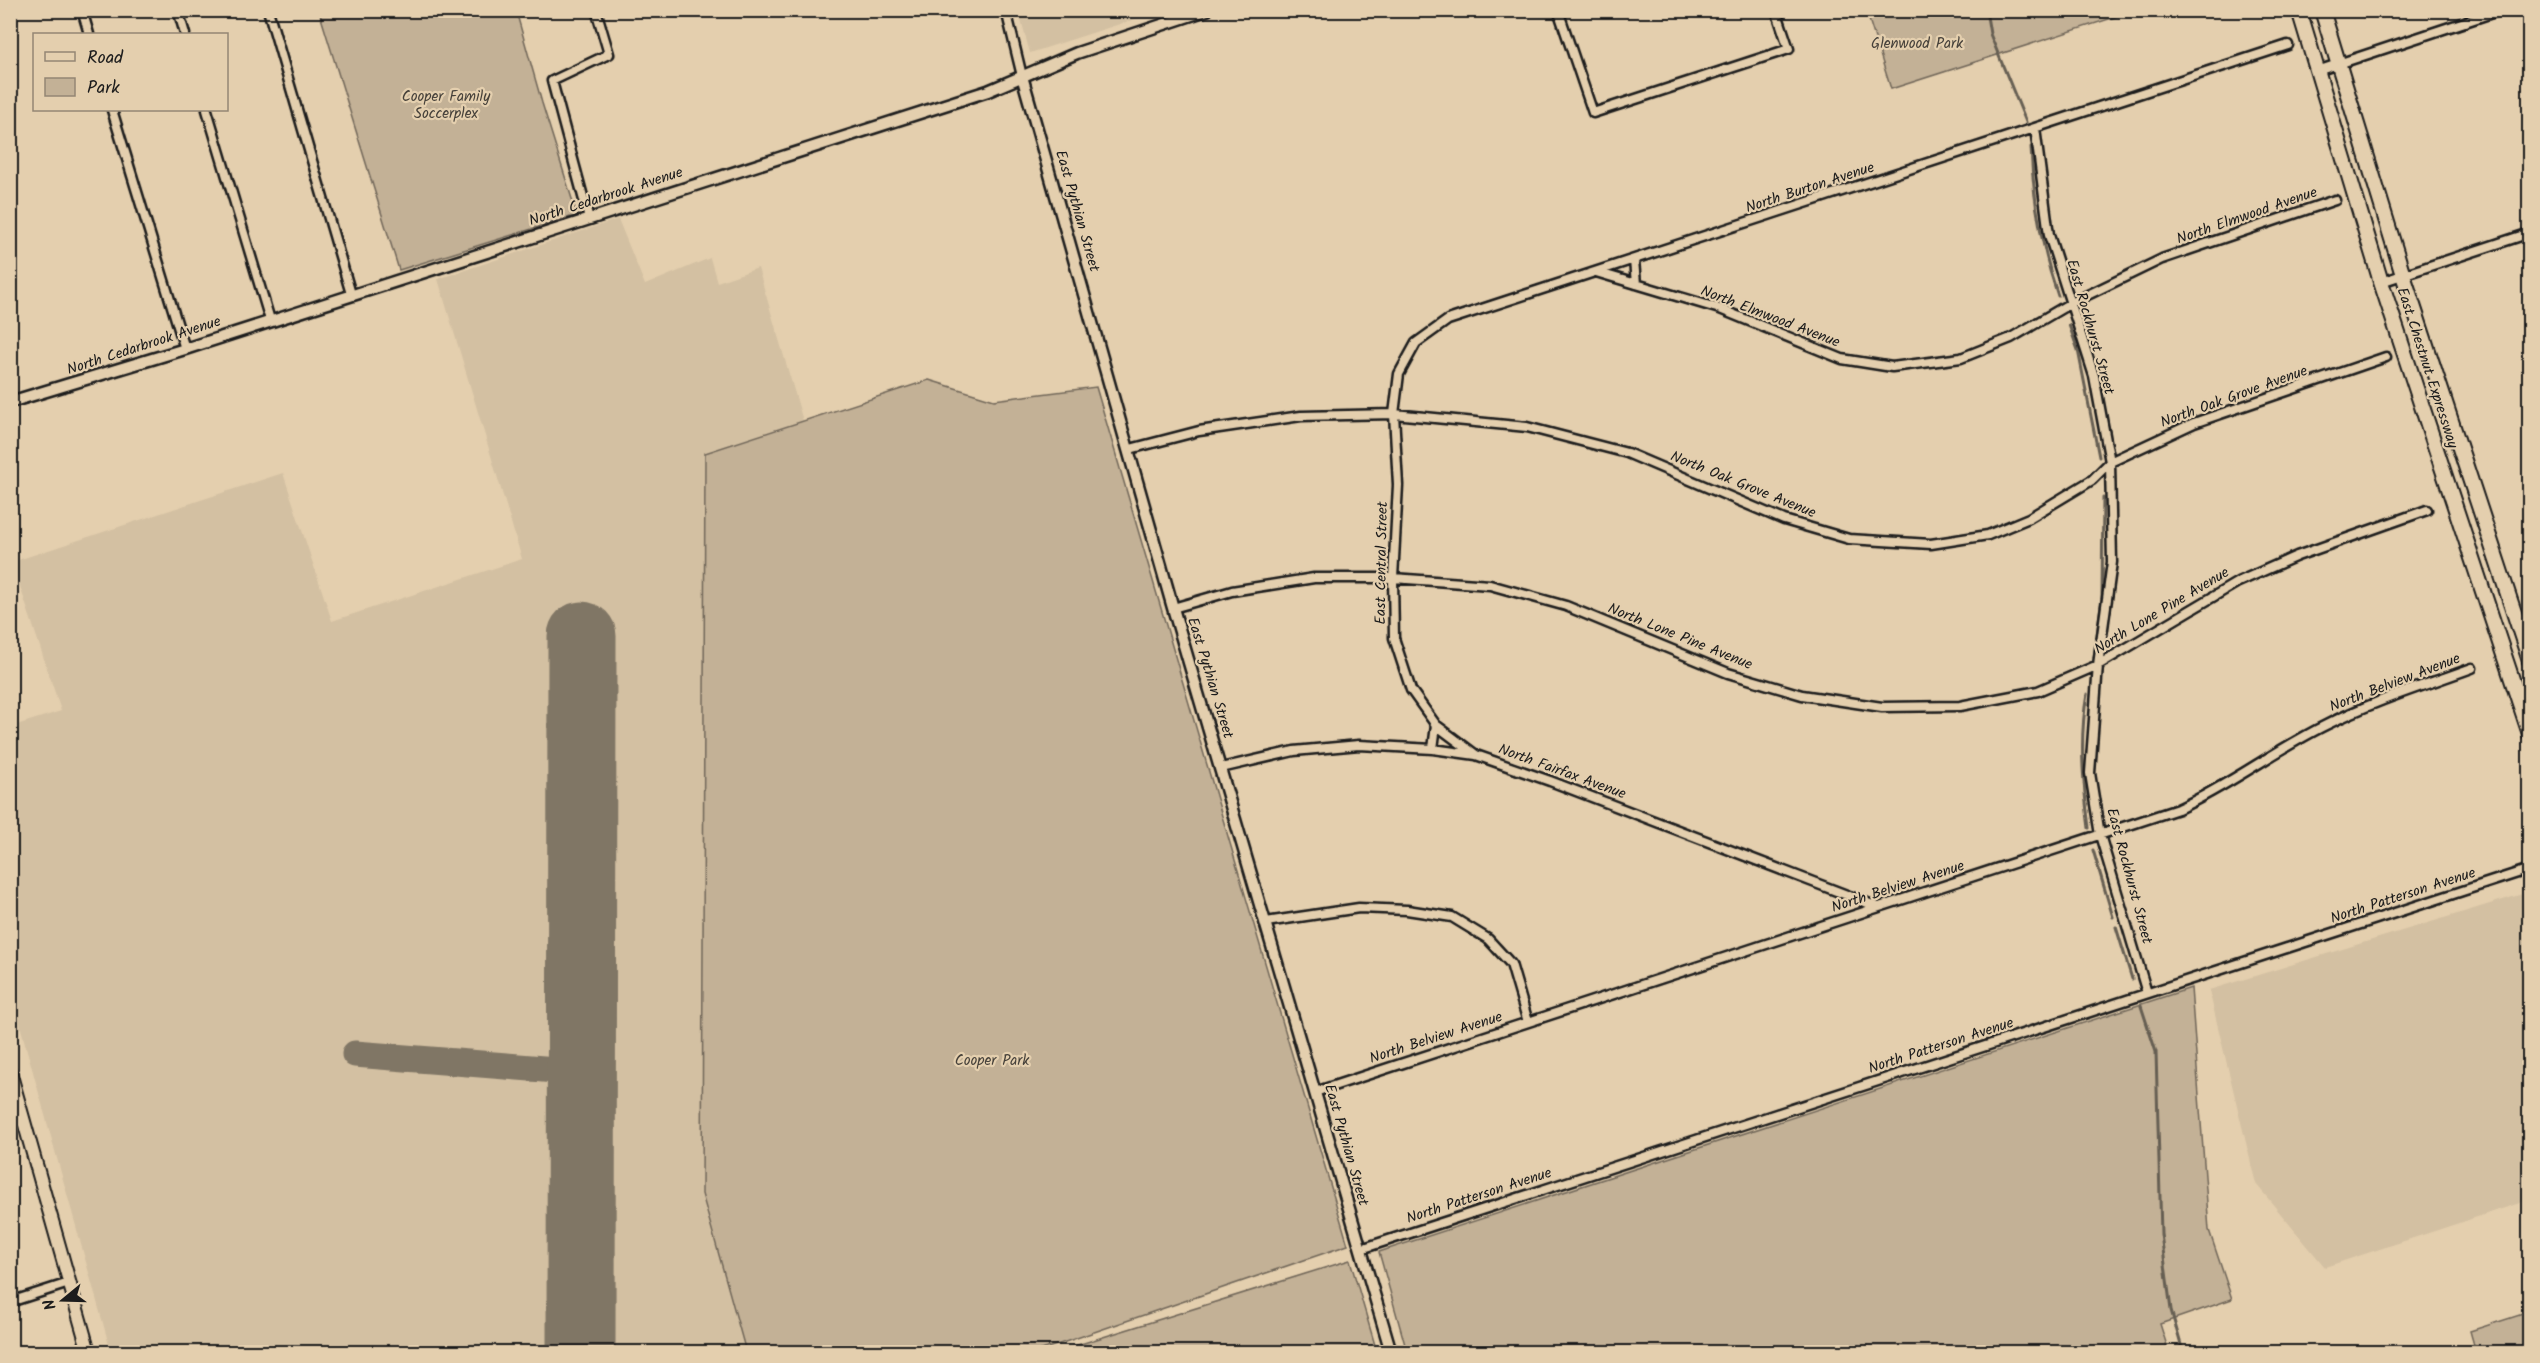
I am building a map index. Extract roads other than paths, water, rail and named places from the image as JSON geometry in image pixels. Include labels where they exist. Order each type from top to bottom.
[{"type":"main road","name":"East Chestnut Expressway","points":[[2299,10],[2381,282],[2529,734]]},
{"type":"main road","name":"East Chestnut Expressway","points":[[2322,10],[2403,275],[2529,661]]},
{"type":"main road","points":[[10,1072],[89,1353]]},
{"type":"street","points":[[82,10],[89,33]]},
{"type":"street","points":[[178,10],[185,33]]},
{"type":"street","points":[[268,10],[351,294]]},
{"type":"street","points":[[589,219],[552,81],[609,54],[596,10]]},
{"type":"street","name":"East Pythian Street","points":[[1006,10],[1022,76],[1130,449],[1173,608],[1391,1353]]},
{"type":"street","name":"North Cedarbrook Avenue","points":[[10,402],[185,349],[988,91],[1077,53],[1207,10]]},
{"type":"street","points":[[1558,10],[1593,113],[1789,48],[1776,10]]},
{"type":"street","points":[[2317,70],[2501,10]]},
{"type":"street","name":"North Burton Avenue","points":[[1394,414],[1399,374],[1416,344],[1448,320],[2288,45]]},
{"type":"street","points":[[112,111],[185,349]]},
{"type":"street","points":[[207,111],[270,320]]},
{"type":"street","name":"East Rockhurst Street","points":[[2035,128],[2049,235],[2069,304],[2094,376],[2110,462],[2112,562],[2098,665],[2090,773],[2100,836],[2147,993]]},
{"type":"street","name":"North Elmwood Avenue","points":[[1596,273],[1720,309],[1842,359],[1893,367],[1961,358],[2011,338],[2069,304],[2162,259],[2335,200]]},
{"type":"street","points":[[2381,282],[2529,233]]},
{"type":"street","points":[[1634,260],[1636,284]]},
{"type":"street","name":"North Oak Grove Avenue","points":[[1130,449],[1199,431],[1301,416],[1394,414],[1527,427],[1627,453],[1784,519],[1849,539],[1931,544],[1988,535],[2029,518],[2092,480],[2110,462],[2194,423],[2386,357]]},
{"type":"street","name":"East Central Street","points":[[1394,414],[1398,485],[1393,578],[1394,638],[1411,690],[1437,725],[1476,755]]},
{"type":"street","name":"North Lone Pine Avenue","points":[[1173,608],[1232,591],[1314,578],[1393,578],[1490,585],[1566,606],[1728,673],[1802,695],[1882,707],[1960,706],[2038,691],[2098,665],[2238,582],[2297,556],[2427,510]]},
{"type":"street","name":"North Belview Avenue","points":[[1315,1092],[2178,809],[2203,798],[2295,741],[2349,713],[2472,668]]},
{"type":"street","points":[[1433,749],[1437,725]]},
{"type":"street","name":"North Fairfax Avenue","points":[[1221,768],[1294,751],[1359,745],[1433,749],[1476,755],[1590,796],[1879,907]]},
{"type":"street","name":"North Patterson Avenue","points":[[1361,1249],[2529,869]]},
{"type":"street","points":[[1266,922],[1359,908],[1407,910],[1452,917],[1488,939],[1511,964],[1528,1022]]},
{"type":"street","points":[[10,1124],[24,1120]]},
{"type":"street","points":[[10,1302],[69,1283]]},
{"type":"waterway","points":[[1986,10],[1990,34],[2026,122]]},
{"type":"waterway","points":[[2031,147],[2039,223],[2058,296]]},
{"type":"waterway","points":[[2069,325],[2078,350],[2099,457]]},
{"type":"waterway","points":[[2094,657],[2102,598],[2103,498]]},
{"type":"waterway","points":[[2087,694],[2083,727],[2083,761],[2089,828]]},
{"type":"waterway","points":[[2093,850],[2113,917]]},
{"type":"waterway","points":[[2116,927],[2132,979]]},
{"type":"waterway","points":[[2141,1006],[2156,1052],[2161,1234],[2171,1310],[2183,1352]]},
{"type":"park label","name":"Glenwood Park","points":[[1917,44]]},
{"type":"park label","name":"Cooper Family Soccerplex","points":[[446,106]]},
{"type":"park label","name":"Cooper Park","points":[[992,1061]]}]
